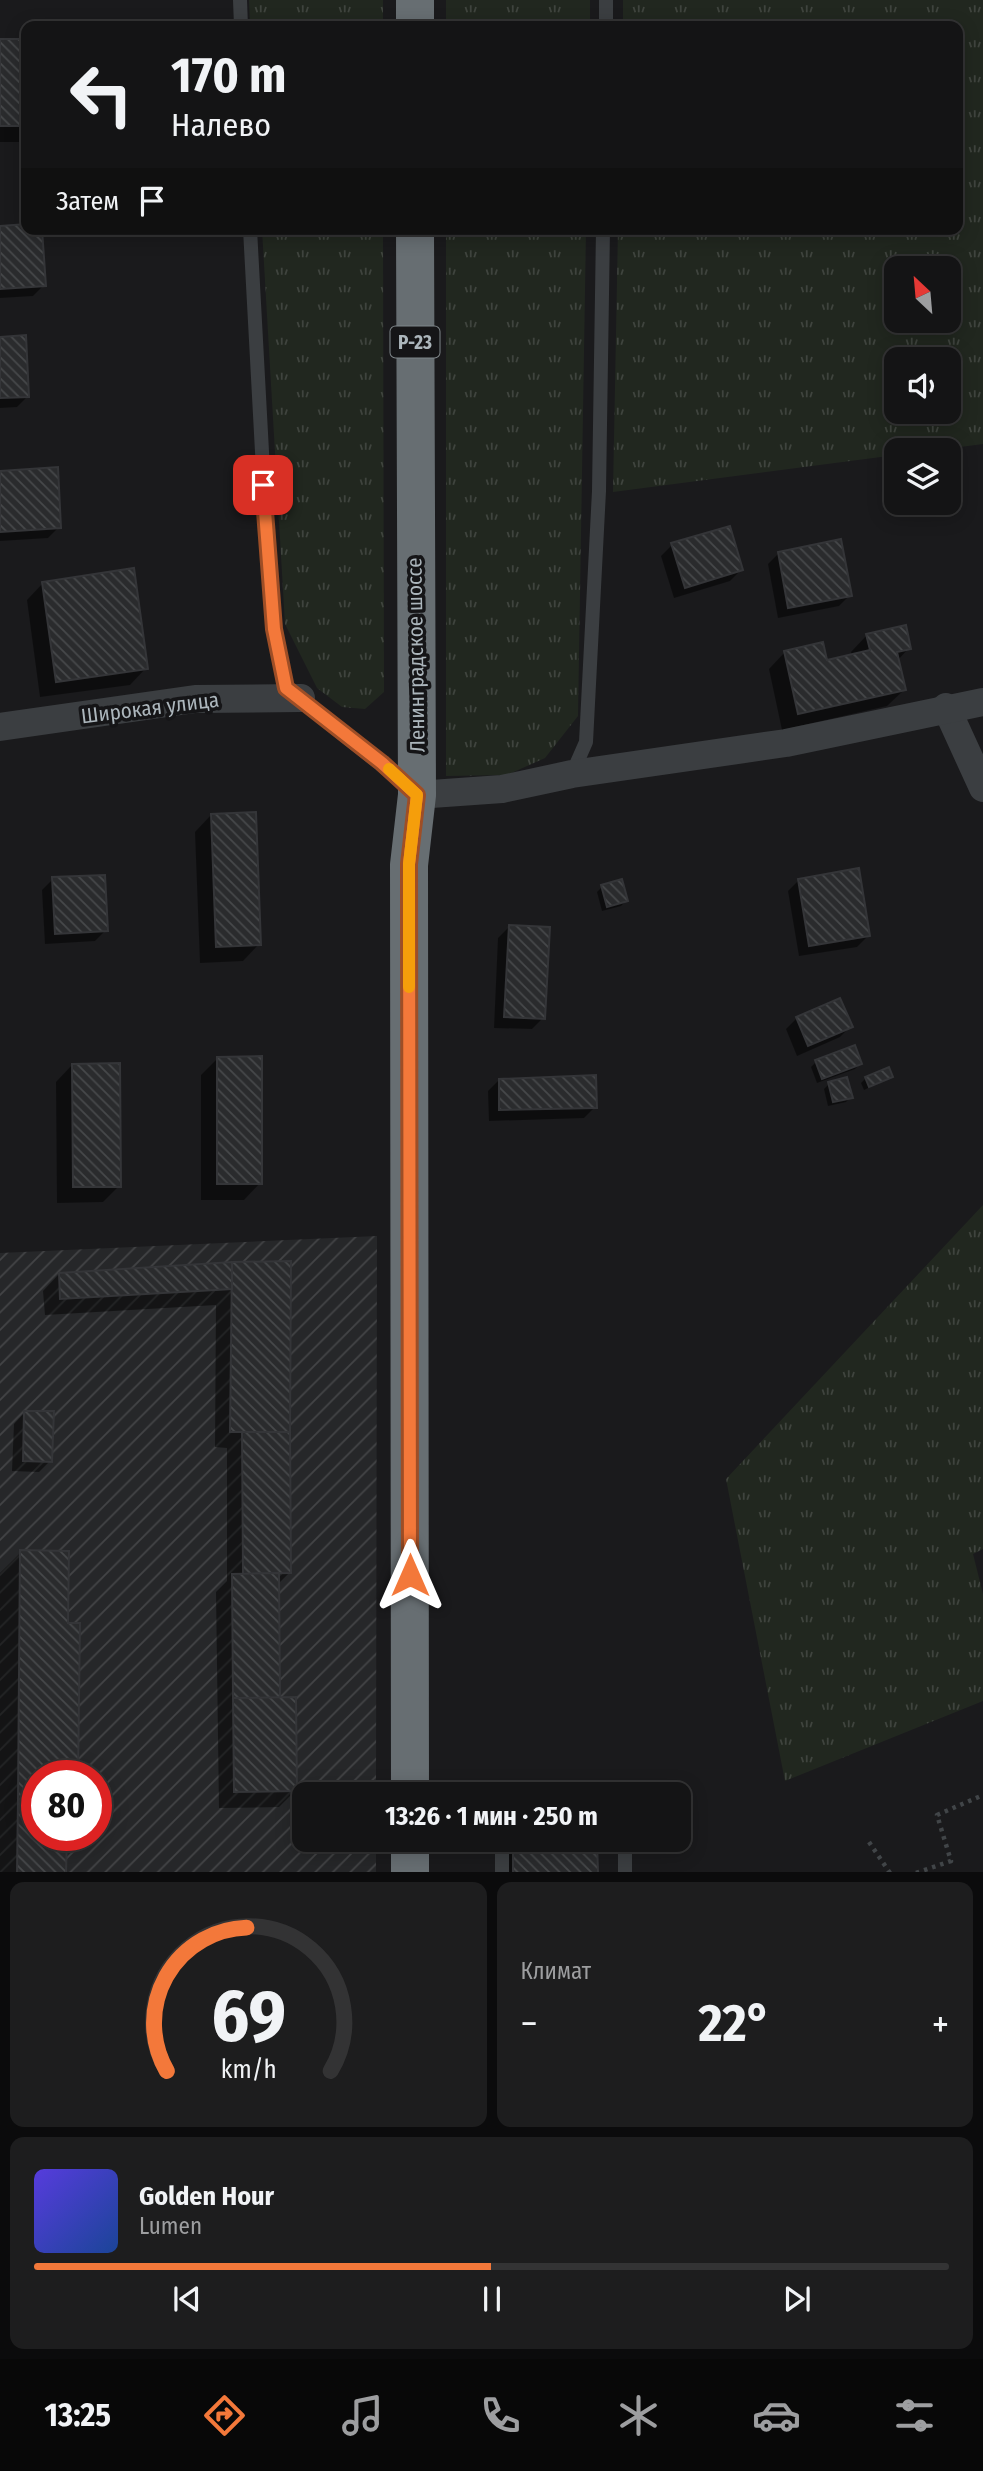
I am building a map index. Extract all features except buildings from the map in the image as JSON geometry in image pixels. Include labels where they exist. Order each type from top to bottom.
[{"type":"highway","points":[[415,0],[415,21]]},
{"type":"highway","name":"Ленинградское шоссе","points":[[410,1782],[409,864],[417,795],[415,235]]},
{"type":"highway","points":[[410,1852],[410,1872]]},
{"type":"street","name":"Широкая улица","points":[[0,727],[195,699],[301,698]]},
{"type":"street","points":[[417,795],[502,789],[572,774],[786,743],[946,707],[983,702]]},
{"type":"street","points":[[946,707],[983,788]]},
{"type":"lane","points":[[240,0],[241,21]]},
{"type":"lane","points":[[606,0],[606,21]]},
{"type":"lane","points":[[250,235],[258,406],[274,629],[286,688],[417,795]]},
{"type":"lane","points":[[572,774],[586,742],[599,491],[603,235]]},
{"type":"lane","points":[[502,1852],[502,1872]]},
{"type":"lane","points":[[625,1852],[625,1872]]},
{"type":"path","points":[[916,1872],[951,1861],[937,1815],[983,1795]]},
{"type":"path","points":[[869,1842],[890,1872]]},
{"type":"shaded area","points":[[377,1236],[376,1782],[292,1782],[292,1852],[376,1852],[376,1872],[0,1872],[0,1253]]},
{"type":"green space","points":[[249,0],[383,0],[383,21],[250,21]]},
{"type":"green space","points":[[446,0],[590,0],[590,21],[446,21]]},
{"type":"green space","points":[[623,0],[983,0],[983,444],[961,447],[961,438],[884,438],[884,457],[613,492],[618,235],[963,235],[963,21],[623,21]]},
{"type":"green space","points":[[262,235],[383,235],[384,692],[365,709],[342,707],[317,688],[285,624]]},
{"type":"green space","points":[[446,235],[586,235],[578,716],[545,758],[507,775],[446,776]]},
{"type":"green space","points":[[983,1205],[983,1549],[973,1554],[983,1594],[983,1701],[785,1781],[726,1479]]},
{"type":"slow traffic","points":[[389,769],[417,795],[409,864],[409,987]]},
{"type":"route","points":[[263,485],[274,629],[286,688],[382,763],[417,795],[409,864],[410,1575]]}]
